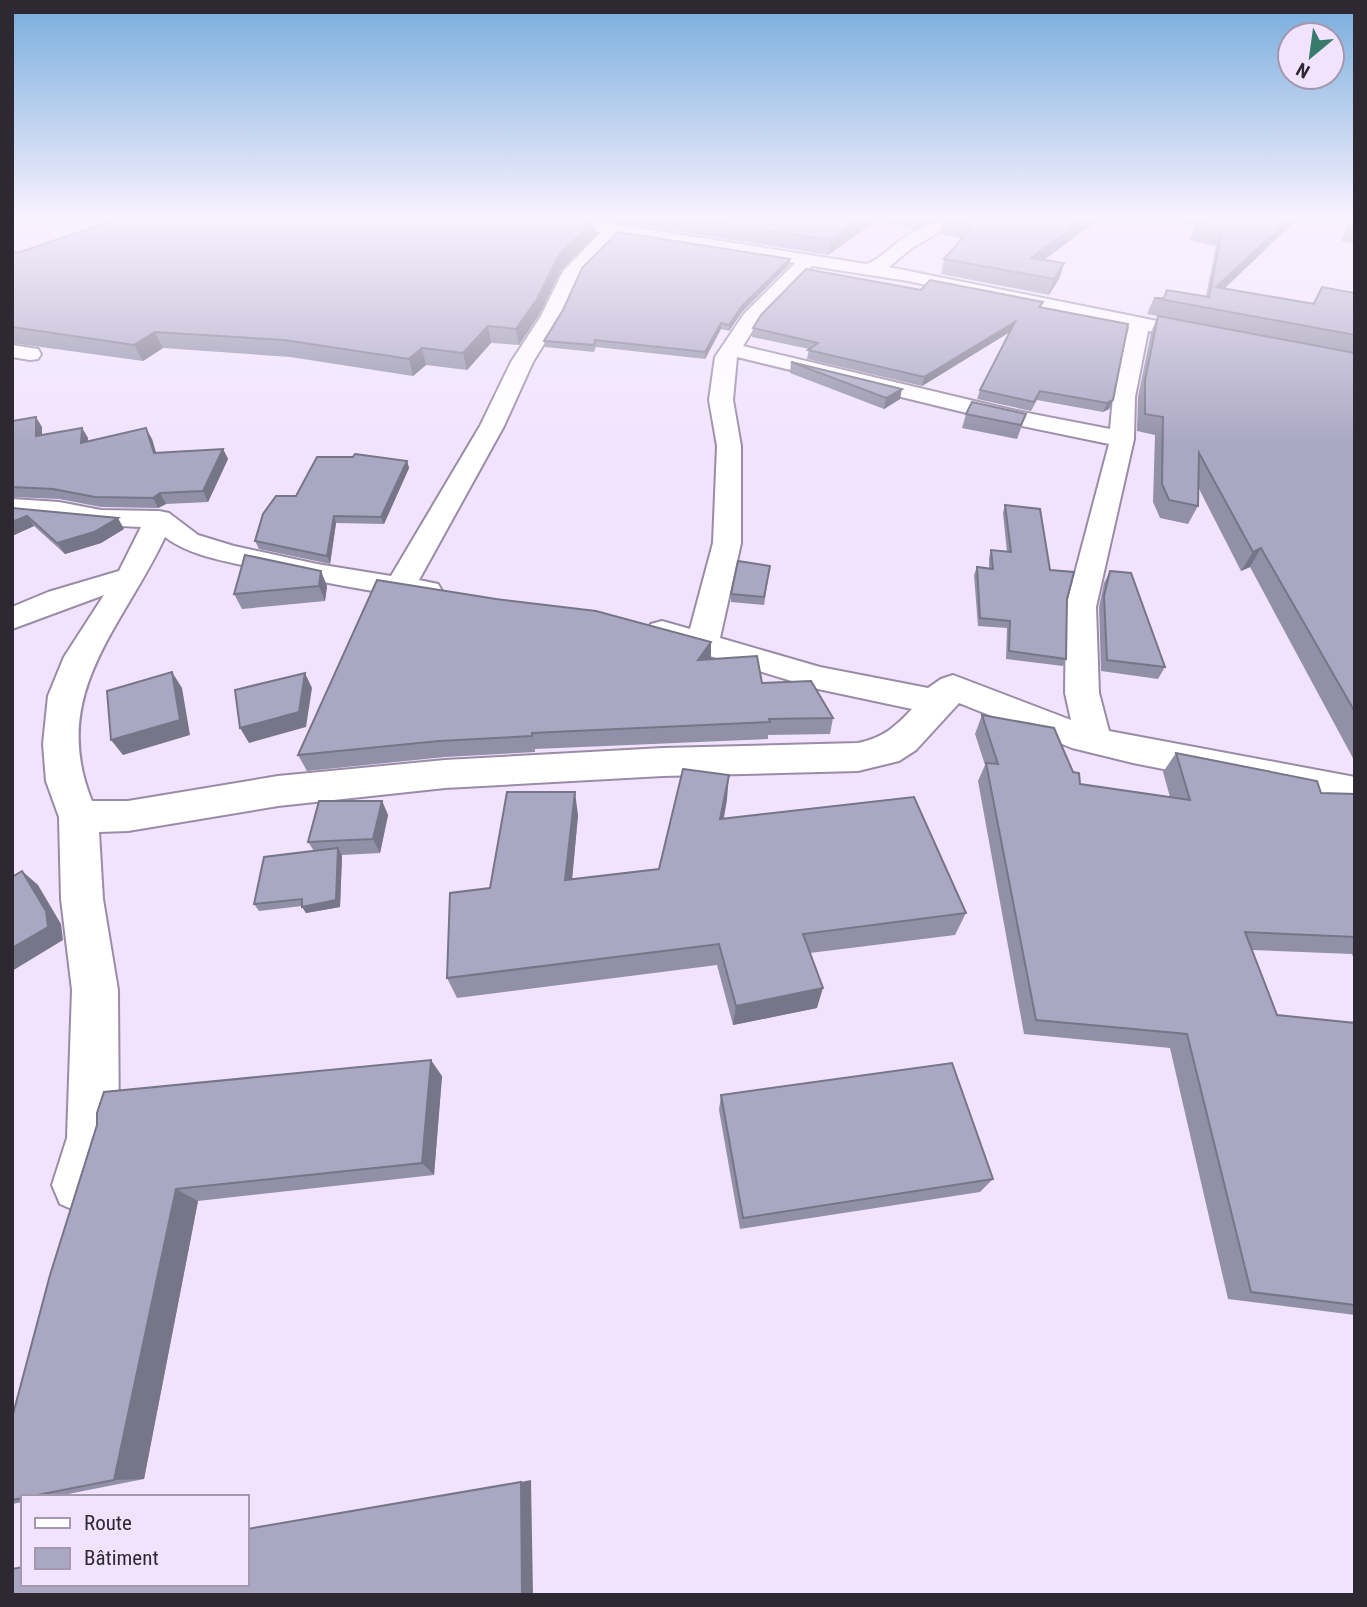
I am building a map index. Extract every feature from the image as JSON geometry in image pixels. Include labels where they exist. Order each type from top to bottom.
[{"type":"street","points":[[400,587],[492,426],[522,362],[561,295]]},
{"type":"street","points":[[703,642],[727,543],[729,446],[721,400],[729,349],[751,318],[774,295]]},
{"type":"street","points":[[1002,295],[1218,338]]},
{"type":"street","points":[[1093,739],[1082,693],[1081,607],[1122,439],[1124,397],[1140,322]]},
{"type":"street","points":[[729,349],[1012,417],[1122,439]]},
{"type":"street","points":[[12,507],[59,510],[101,518],[159,519],[188,541],[227,553],[317,573],[462,597]]},
{"type":"street","points":[[69,1217],[93,1138],[95,990],[82,899],[79,817],[65,781],[61,744],[65,696],[80,657],[131,577],[159,519]]},
{"type":"street","points":[[12,619],[59,599],[131,577]]},
{"type":"street","points":[[637,625],[703,642],[818,678],[934,701],[953,687]]},
{"type":"street","points":[[953,687],[1072,734],[1133,750],[1355,792]]},
{"type":"street","points":[[79,817],[128,816],[278,790],[445,774],[663,762],[858,757],[886,751],[903,741],[953,687]]},
{"type":"building","points":[[12,295],[539,295],[516,329],[488,326],[463,353],[422,348],[409,359],[284,340],[155,332],[134,345],[12,327]]},
{"type":"building","points":[[570,295],[753,295],[729,325],[721,323],[705,352],[595,340],[594,345],[544,341]]},
{"type":"building","points":[[781,295],[1007,295],[1043,302],[1039,307],[1128,324],[1113,400],[1107,403],[1040,391],[1034,402],[980,390],[1015,322],[924,377],[808,350],[818,343],[753,328],[761,315]]},
{"type":"building","points":[[1165,295],[1262,295],[1314,304],[1318,295],[1355,295],[1355,335],[1154,298],[1164,298]]},
{"type":"building","points":[[1158,316],[1355,353],[1355,712],[1261,548],[1253,552],[1199,453],[1198,506],[1169,500],[1162,484],[1163,417],[1145,414],[1145,380]]},
{"type":"building","points":[[791,362],[902,389],[886,398]]},
{"type":"building","points":[[972,402],[1026,414],[1021,425],[966,414]]},
{"type":"building","points":[[36,417],[36,436],[82,428],[81,443],[146,428],[154,453],[223,449],[203,491],[160,493],[153,498],[95,497],[53,489],[12,487],[12,421]]},
{"type":"building","points":[[355,454],[407,461],[381,517],[334,516],[327,556],[255,541],[263,514],[276,496],[296,496],[317,457],[353,457]]},
{"type":"building","points":[[1005,505],[1040,509],[1050,570],[1074,572],[1067,599],[1066,659],[1009,651],[1010,621],[980,618],[977,567],[993,569],[991,550],[1011,552]]},
{"type":"building","points":[[12,508],[118,518],[94,532],[57,543],[27,516],[12,522]]},
{"type":"building","points":[[245,555],[321,571],[319,586],[234,594]]},
{"type":"building","points":[[738,561],[770,566],[764,597],[731,594]]},
{"type":"building","points":[[1110,571],[1131,573],[1165,667],[1107,660],[1104,596]]},
{"type":"building","points":[[377,580],[496,599],[596,611],[711,642],[698,660],[757,656],[762,683],[811,681],[833,718],[769,719],[770,722],[532,733],[532,736],[439,741],[298,755]]},
{"type":"building","points":[[172,672],[180,720],[111,740],[107,691]]},
{"type":"building","points":[[305,673],[299,712],[240,728],[235,690]]},
{"type":"building","points":[[982,715],[1054,728],[1073,772],[1079,773],[1080,784],[1190,800],[1176,753],[1317,781],[1321,793],[1355,794],[1355,937],[1245,932],[1277,1015],[1355,1023],[1355,1305],[1251,1292],[1187,1034],[1036,1020],[986,763],[998,764]]},
{"type":"building","points":[[683,769],[729,775],[720,819],[914,797],[966,913],[803,934],[823,988],[736,1006],[719,944],[447,978],[450,893],[490,888],[507,792],[575,792],[565,880],[659,869]]},
{"type":"building","points":[[319,801],[382,801],[373,839],[308,842]]},
{"type":"building","points":[[338,848],[336,900],[302,907],[302,899],[254,904],[264,857]]},
{"type":"building","points":[[22,871],[46,911],[48,927],[12,948],[12,877]]},
{"type":"building","points":[[431,1060],[422,1163],[176,1189],[114,1480],[38,1495],[21,1495],[21,1498],[12,1500],[12,1418],[50,1275],[97,1125],[97,1113],[104,1092]]},
{"type":"building","points":[[952,1063],[993,1179],[743,1218],[721,1095]]},
{"type":"building","points":[[521,1482],[522,1595],[12,1595],[12,1569],[21,1567],[21,1586],[248,1586],[248,1529]]}]
